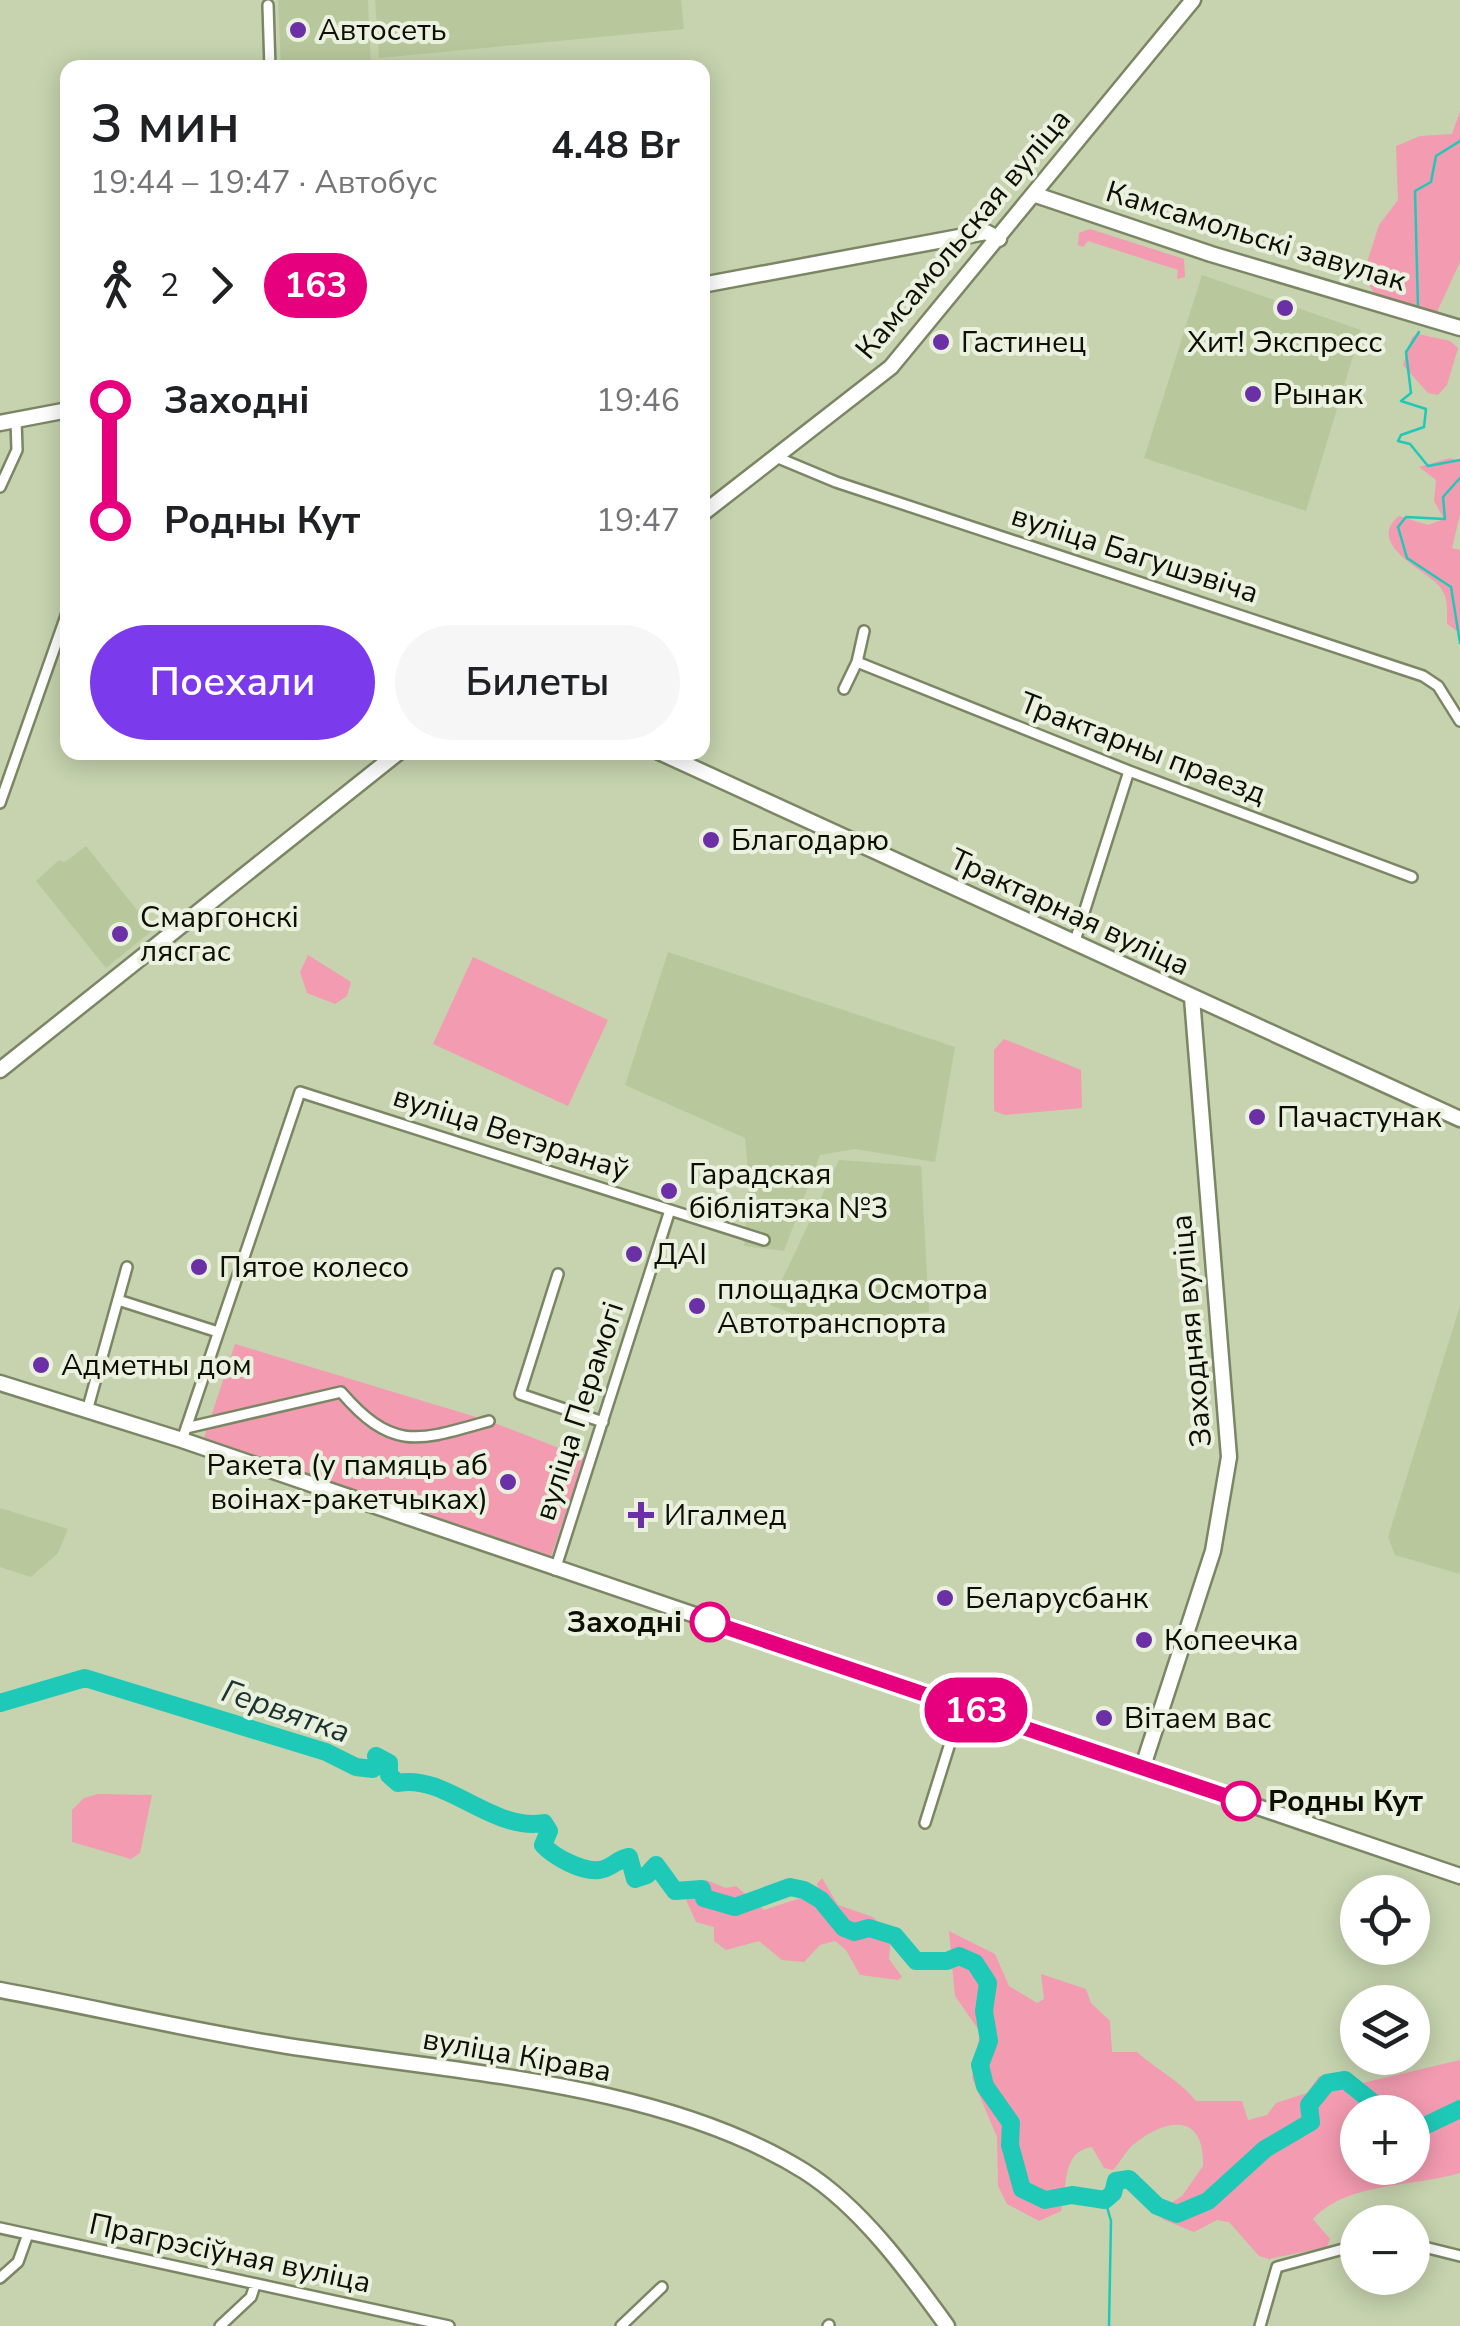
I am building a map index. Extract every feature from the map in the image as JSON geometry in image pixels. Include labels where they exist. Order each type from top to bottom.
[{"type":"street","name":"Камсамольская вуліца","points":[[710,508],[891,367],[1193,0]]},
{"type":"street","points":[[268,5],[270,60]]},
{"type":"street","name":"Камсамольскі завулак","points":[[1036,195],[1197,250],[1460,328]]},
{"type":"street","points":[[710,284],[986,232],[999,239]]},
{"type":"street","points":[[0,487],[17,450],[8,421],[60,411]]},
{"type":"street","name":"вуліца Багушэвіча","points":[[776,457],[836,482],[1423,676],[1438,686],[1460,721]]},
{"type":"street","points":[[844,689],[857,662],[864,630]]},
{"type":"street","points":[[0,803],[60,633]]},
{"type":"street","name":"Трактарны праезд","points":[[857,662],[1128,771],[1412,877]]},
{"type":"street","points":[[0,1070],[390,760]]},
{"type":"street","name":"Трактарная вуліца","points":[[676,760],[1460,1119]]},
{"type":"street","points":[[1074,944],[1128,771]]},
{"type":"street","name":"Заходняя вуліца","points":[[1142,1768],[1214,1551],[1229,1457],[1192,998]]},
{"type":"street","name":"вуліца Ветэранаў","points":[[218,1332],[300,1092],[764,1240]]},
{"type":"street","name":"вуліца Перамогі","points":[[555,1570],[670,1210]]},
{"type":"street","points":[[87,1410],[127,1267]]},
{"type":"street","points":[[558,1274],[520,1394],[603,1422]]},
{"type":"street","points":[[118,1300],[218,1332],[184,1434]]},
{"type":"street","points":[[0,1383],[184,1434],[555,1570],[1460,1876]]},
{"type":"street","points":[[184,1434],[341,1392],[379,1430],[400,1438],[444,1434],[489,1421]]},
{"type":"street","points":[[925,1823],[962,1705]]},
{"type":"street","name":"вуліца Кірава","points":[[0,1990],[274,2044],[564,2089],[660,2112],[750,2142],[844,2200],[947,2326]]},
{"type":"street","name":"Прагрэсіўная вуліца","points":[[0,2228],[449,2326]]},
{"type":"street","points":[[0,2278],[18,2262],[28,2234]]},
{"type":"street","points":[[1430,2248],[1460,2256]]},
{"type":"street","points":[[1260,2326],[1277,2268],[1340,2250]]},
{"type":"street","points":[[220,2326],[251,2297],[256,2285]]},
{"type":"street","points":[[621,2326],[662,2286]]},
{"type":"shaded area","points":[[278,0],[368,0],[371,60],[281,60]]},
{"type":"shaded area","points":[[375,0],[681,0],[684,29],[379,58]]},
{"type":"shaded area","points":[[1460,111],[1460,262],[1436,314],[1379,301],[1363,275],[1379,225],[1398,200],[1396,146],[1420,136],[1452,134]]},
{"type":"shaded area","points":[[1090,229],[1184,259],[1185,277],[1177,279],[1178,270],[1088,241],[1083,247],[1078,245],[1079,233]]},
{"type":"shaded area","name":"Рынак","points":[[1202,275],[1361,330],[1306,511],[1144,458]]},
{"type":"shaded area","points":[[1418,334],[1450,341],[1458,348],[1447,385],[1438,395],[1428,393],[1403,365],[1412,337]]},
{"type":"shaded area","points":[[1450,458],[1460,461],[1460,514],[1452,548],[1460,550],[1460,633],[1447,624],[1446,601],[1440,587],[1402,556],[1389,537],[1390,527],[1399,516],[1428,525],[1444,519],[1434,501],[1436,480],[1419,467]]},
{"type":"shaded area","points":[[86,846],[153,930],[106,968],[36,881],[59,860],[65,862]]},
{"type":"shaded area","points":[[668,952],[955,1047],[935,1162],[855,1149],[820,1155],[784,1251],[744,1246],[749,1184],[745,1138],[625,1085]]},
{"type":"shaded area","points":[[308,955],[351,982],[347,996],[335,1004],[307,993],[300,972]]},
{"type":"shaded area","points":[[473,957],[608,1020],[568,1106],[433,1044]]},
{"type":"shaded area","points":[[1004,1039],[1081,1070],[1082,1108],[1005,1115],[994,1111],[994,1050]]},
{"type":"shaded area","points":[[839,1160],[921,1166],[929,1312],[847,1321],[802,1317],[770,1305]]},
{"type":"shaded area","points":[[1460,1306],[1460,1574],[1395,1555],[1388,1537]]},
{"type":"shaded area","points":[[235,1344],[489,1421],[585,1458],[551,1556],[204,1438]]},
{"type":"shaded area","points":[[0,1508],[68,1529],[58,1553],[31,1577],[0,1567]]},
{"type":"shaded area","points":[[98,1794],[152,1795],[140,1853],[131,1859],[72,1842],[72,1810],[84,1798]]},
{"type":"shaded area","points":[[822,1878],[838,1905],[873,1917],[891,1935],[889,1959],[902,1977],[898,1980],[860,1975],[846,1950],[835,1941],[820,1945],[804,1962],[782,1960],[759,1941],[726,1950],[714,1941],[714,1927],[696,1922],[686,1900],[693,1886],[706,1880],[726,1888],[736,1886],[764,1910],[804,1897],[820,1907],[817,1884]]},
{"type":"shaded area","points":[[949,1931],[995,1954],[1009,1986],[1037,2003],[1044,1999],[1041,1974],[1086,1989],[1091,2003],[1110,2021],[1112,2052],[1137,2052],[1196,2101],[1242,2101],[1248,2120],[1267,2115],[1276,2103],[1307,2093],[1319,2076],[1354,2085],[1396,2075],[1430,2075],[1430,2067],[1460,2060],[1460,2173],[1430,2179],[1430,2095],[1340,2095],[1340,2185],[1394,2185],[1344,2198],[1313,2219],[1330,2239],[1327,2247],[1269,2259],[1259,2256],[1229,2222],[1217,2220],[1194,2232],[1162,2219],[1160,2210],[1182,2196],[1203,2166],[1198,2136],[1181,2125],[1170,2125],[1146,2135],[1113,2170],[1104,2168],[1092,2147],[1082,2150],[1070,2163],[1061,2211],[1039,2221],[1007,2204],[998,2186],[997,2137],[972,2078],[980,2032],[955,1996]]},
{"type":"waterway","name":"Гервятка","points":[[1418,308],[1415,191],[1431,182],[1436,156],[1460,141]]},
{"type":"waterway","name":"Гервятка","points":[[1419,332],[1406,352],[1411,393],[1401,401],[1426,409],[1424,427],[1401,435],[1398,441],[1410,444],[1428,466],[1460,460]]},
{"type":"waterway","name":"Гервятка","points":[[1460,478],[1443,497],[1445,519],[1406,517],[1398,527],[1407,558],[1451,587],[1460,643]]},
{"type":"waterway","name":"Гервятка","points":[[0,1703],[85,1678],[326,1752],[356,1767],[373,1769],[379,1763],[376,1756],[389,1763],[389,1775],[398,1783],[433,1786],[506,1819],[544,1823],[549,1831],[543,1845],[577,1866],[599,1870],[629,1857],[635,1879],[647,1875],[656,1865],[675,1891],[702,1889],[704,1898],[735,1907],[790,1887],[804,1890],[821,1900],[844,1928],[854,1932],[869,1928],[895,1936],[916,1961],[947,1961],[959,1956],[975,1963],[988,1983],[984,2011],[989,2041],[980,2065],[985,2086],[1011,2123],[1010,2145],[1022,2189],[1045,2200],[1072,2195],[1105,2200],[1113,2193],[1116,2181],[1129,2179],[1157,2206],[1177,2214],[1208,2201],[1265,2149],[1311,2122],[1309,2105],[1327,2083],[1345,2080],[1364,2095]]},
{"type":"waterway","name":"Гервятка","points":[[1430,2123],[1460,2109]]},
{"type":"waterway","points":[[1105,2200],[1111,2221],[1109,2326]]},
{"type":"bus line","name":"163","points":[[710,1622],[1241,1801]]},
{"type":"place","name":"Автосеть","points":[[298,30]]},
{"type":"place","name":"Хит! Экспресс","points":[[1285,308]]},
{"type":"place","name":"Гастинец","points":[[941,342]]},
{"type":"place","name":"Рынак","points":[[1253,394]]},
{"type":"place","name":"Благодарю","points":[[711,840]]},
{"type":"place","name":"Смаргонскі лясгас","points":[[120,934]]},
{"type":"place","name":"Пачастунак","points":[[1257,1117]]},
{"type":"place","name":"Гарадская бібліятэка №3","points":[[669,1191]]},
{"type":"place","name":"ДАІ","points":[[634,1254]]},
{"type":"place","name":"Пятое колесо","points":[[199,1267]]},
{"type":"place","name":"площадка Осмотра Автотранспорта","points":[[697,1306]]},
{"type":"place","name":"Адметны дом","points":[[41,1365]]},
{"type":"place","name":"Ракета (у памяць аб воінах-ракетчыках)","points":[[508,1482]]},
{"type":"place","name":"Игалмед","points":[[641,1515]]},
{"type":"place","name":"Беларусбанк","points":[[945,1598]]},
{"type":"place","name":"Заходні","points":[[710,1622]]},
{"type":"place","name":"Копеечка","points":[[1144,1640]]},
{"type":"place","name":"Вітаем вас","points":[[1104,1718]]},
{"type":"place","name":"Родны Кут","points":[[1241,1801]]}]
